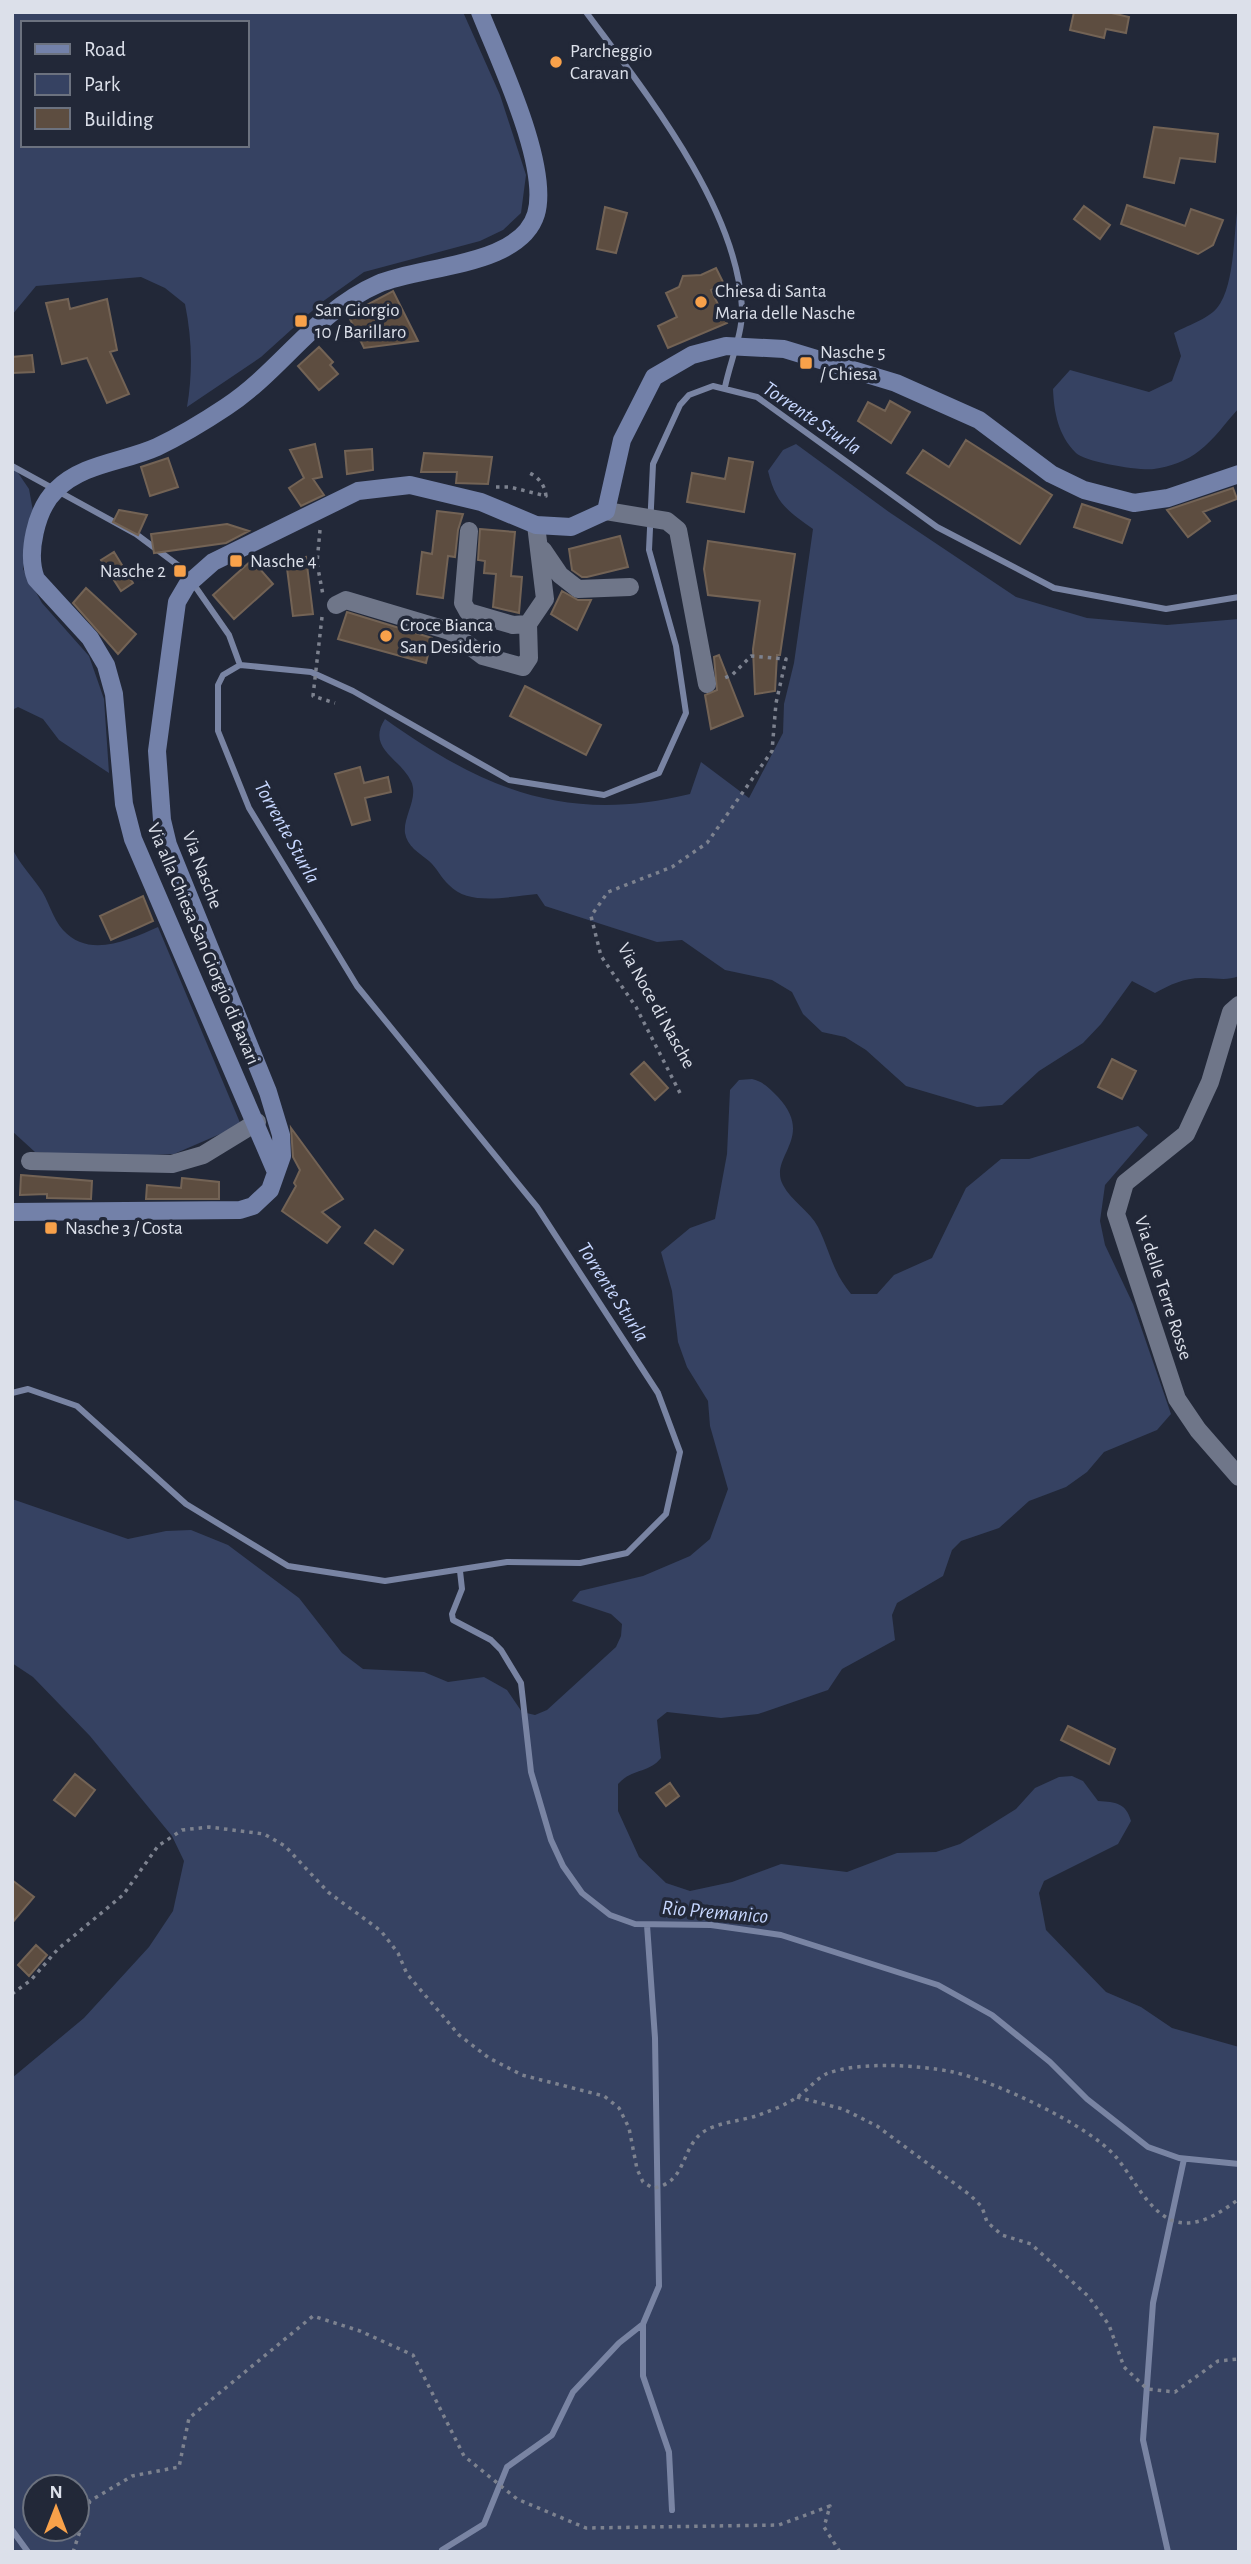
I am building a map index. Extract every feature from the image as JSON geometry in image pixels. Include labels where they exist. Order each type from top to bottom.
[{"type":"street","name":"Via alla Chiesa San Giorgio di Bavari","points":[[276,1172],[257,1122],[133,839],[124,804],[114,694],[106,665],[90,638],[36,579],[31,566],[34,538],[53,492],[72,477],[156,447],[228,406],[333,309],[377,284],[420,270],[477,260],[514,245],[536,216],[540,185],[520,114],[480,12]]},
{"type":"street","points":[[707,684],[683,544],[678,530],[667,522],[614,513],[622,440],[654,377],[692,355],[726,346],[748,345],[784,349],[896,383],[979,420],[1051,474],[1084,490],[1134,503],[1168,498],[1239,474]]},
{"type":"street","name":"Via Nasche","points":[[12,1212],[240,1210],[253,1206],[270,1190],[282,1156],[281,1135],[268,1093],[168,845],[162,820],[157,751],[175,611],[180,595],[204,568],[305,515],[358,491],[410,485],[481,502],[536,525],[571,527],[614,513]]},
{"type":"street","points":[[327,603],[346,600],[450,631],[483,656],[523,667],[529,658],[528,624],[545,599],[536,525]]},
{"type":"street","points":[[469,531],[463,603],[468,612],[513,625],[528,624]]},
{"type":"street","points":[[540,544],[560,575],[578,589],[630,587]]},
{"type":"street","name":"Via delle Terre Rosse","points":[[1239,1005],[1231,1012],[1210,1082],[1186,1133],[1125,1183],[1116,1214],[1178,1399],[1198,1430],[1239,1477]]},
{"type":"street","points":[[30,1161],[172,1164],[203,1154],[257,1122]]},
{"type":"path","points":[[491,487],[510,487],[546,496],[545,489],[536,475],[527,472]]},
{"type":"path","points":[[305,515],[308,527],[320,524],[317,563],[327,603],[313,696],[335,703]]},
{"type":"path","name":"Via Noce di Nasche","points":[[680,1093],[636,1007],[601,956],[591,916],[608,892],[672,867],[707,843],[772,751],[776,703],[786,659],[751,656],[732,675],[707,684]]},
{"type":"path","points":[[12,1994],[31,1980],[58,1949],[123,1895],[158,1846],[182,1830],[223,1829],[264,1834],[285,1846],[328,1892],[381,1931],[398,1953],[407,1974],[459,2035],[489,2058],[522,2075],[604,2096],[619,2108],[629,2128],[637,2169],[643,2182],[653,2188],[667,2186],[676,2177],[704,2132],[757,2116],[797,2097],[825,2075],[865,2067],[952,2072],[1005,2088],[1086,2133],[1115,2155],[1144,2197],[1170,2220],[1189,2224],[1219,2213],[1239,2199]]},
{"type":"path","points":[[797,2097],[843,2109],[877,2126],[970,2194],[982,2207],[987,2222],[1002,2235],[1031,2244],[1087,2296],[1109,2325],[1124,2367],[1147,2389],[1175,2392],[1218,2361],[1239,2359]]},
{"type":"path","points":[[73,2552],[90,2501],[132,2476],[179,2467],[189,2418],[313,2316],[360,2331],[413,2355],[464,2456],[517,2499],[586,2528],[779,2525],[830,2506],[824,2527],[840,2552]]},
{"type":"green space","points":[[12,12],[463,12],[500,95],[526,175],[521,213],[503,230],[480,241],[364,272],[322,302],[261,357],[187,407],[191,355],[185,304],[165,288],[141,277],[36,286],[12,315]]},
{"type":"green space","points":[[1239,200],[1239,408],[1199,451],[1166,467],[1126,467],[1090,460],[1076,453],[1065,439],[1058,423],[1053,389],[1070,370],[1149,392],[1172,381],[1181,356],[1174,333],[1208,316],[1217,308],[1228,285]]},
{"type":"green space","points":[[796,444],[889,512],[1016,597],[1087,618],[1167,625],[1239,619],[1239,976],[1185,980],[1155,993],[1132,981],[1101,1024],[1083,1043],[1039,1071],[1002,1105],[977,1107],[906,1086],[866,1050],[845,1037],[822,1032],[803,1014],[792,992],[772,980],[725,970],[682,940],[657,942],[545,906],[537,894],[479,898],[457,892],[406,838],[405,827],[413,787],[406,773],[382,745],[380,729],[385,719],[457,765],[493,782],[529,794],[566,802],[605,805],[646,802],[690,794],[701,762],[749,798],[783,733],[784,704],[794,663],[813,529],[796,517],[779,499],[768,471],[783,450]]},
{"type":"green space","points":[[12,464],[29,489],[33,511],[23,569],[42,603],[89,656],[104,699],[109,773],[59,740],[43,719],[18,707],[12,710]]},
{"type":"green space","points":[[12,848],[42,892],[59,925],[73,939],[85,944],[109,944],[158,927],[241,1125],[174,1154],[100,1157],[35,1152],[12,1131]]},
{"type":"green space","points":[[752,1079],[769,1088],[789,1111],[793,1124],[789,1146],[781,1165],[783,1185],[815,1221],[835,1269],[851,1294],[877,1294],[894,1275],[932,1258],[966,1188],[1001,1159],[1029,1159],[1138,1126],[1148,1135],[1105,1185],[1100,1221],[1105,1245],[1133,1304],[1171,1414],[1157,1430],[1104,1452],[1087,1472],[1066,1487],[1029,1501],[999,1528],[961,1541],[952,1550],[943,1576],[897,1603],[892,1615],[895,1640],[842,1669],[828,1690],[758,1714],[721,1718],[667,1712],[657,1720],[661,1758],[618,1784],[618,1811],[639,1857],[666,1883],[690,1891],[732,1882],[781,1864],[847,1872],[897,1853],[936,1852],[960,1844],[1016,1809],[1035,1788],[1059,1777],[1072,1776],[1083,1781],[1098,1801],[1115,1803],[1126,1810],[1131,1821],[1118,1844],[1044,1881],[1039,1893],[1046,1930],[1106,1992],[1141,2007],[1172,2028],[1239,2047],[1239,2552],[12,2552],[12,2078],[84,2018],[149,1947],[173,1911],[184,1861],[172,1836],[90,1736],[33,1677],[12,1663],[12,1499],[128,1539],[166,1531],[191,1530],[228,1545],[299,1598],[342,1653],[363,1669],[424,1672],[448,1682],[484,1677],[507,1690],[522,1712],[535,1715],[547,1710],[616,1647],[621,1636],[622,1624],[611,1614],[572,1601],[580,1591],[643,1576],[690,1556],[710,1539],[728,1489],[710,1426],[708,1401],[687,1367],[678,1342],[672,1291],[661,1252],[690,1228],[715,1219],[727,1154],[730,1090],[739,1080]]},
{"type":"building","points":[[1074,12],[1107,12],[1129,17],[1126,33],[1106,29],[1104,38],[1070,30]]},
{"type":"building","points":[[1154,127],[1218,134],[1215,162],[1180,158],[1174,183],[1144,177]]},
{"type":"building","points":[[1127,205],[1185,226],[1191,209],[1223,220],[1213,245],[1198,254],[1121,224]]},
{"type":"building","points":[[1084,206],[1110,225],[1100,239],[1074,219]]},
{"type":"building","points":[[605,207],[627,213],[616,253],[597,249]]},
{"type":"building","points":[[716,268],[724,284],[711,290],[727,323],[668,348],[658,326],[677,317],[666,293],[679,287],[683,276],[701,275]]},
{"type":"building","points":[[393,291],[418,341],[364,348],[348,315]]},
{"type":"building","points":[[68,299],[70,309],[107,299],[117,350],[110,352],[129,394],[107,403],[87,358],[62,364],[46,303]]},
{"type":"building","points":[[319,347],[333,362],[330,365],[338,374],[319,390],[298,366]]},
{"type":"building","points":[[32,355],[34,372],[12,373],[12,357]]},
{"type":"building","points":[[890,401],[910,412],[891,443],[858,421],[868,402],[885,411]]},
{"type":"building","points":[[966,440],[1052,495],[1020,544],[907,473],[923,450],[949,467]]},
{"type":"building","points":[[315,444],[322,477],[313,479],[324,495],[301,506],[289,488],[304,478],[290,450]]},
{"type":"building","points":[[372,449],[373,470],[347,474],[345,451]]},
{"type":"building","points":[[424,453],[492,457],[488,484],[456,483],[457,472],[421,472]]},
{"type":"building","points":[[168,458],[178,487],[150,496],[141,467]]},
{"type":"building","points":[[729,458],[753,462],[744,512],[687,502],[692,473],[725,479]]},
{"type":"building","points":[[1233,488],[1237,499],[1203,512],[1210,521],[1188,537],[1167,510]]},
{"type":"building","points":[[1082,504],[1130,520],[1122,543],[1074,527]]},
{"type":"building","points":[[119,510],[147,515],[138,535],[113,522]]},
{"type":"building","points":[[437,511],[463,514],[455,557],[448,556],[443,598],[417,594],[422,552],[432,554]]},
{"type":"building","points":[[227,524],[249,531],[226,543],[154,553],[151,534]]},
{"type":"building","points":[[480,529],[515,532],[511,576],[522,577],[519,613],[493,607],[496,574],[484,573],[485,561],[478,560]]},
{"type":"building","points":[[620,536],[628,567],[587,577],[582,577],[572,570],[569,549]]},
{"type":"building","points":[[708,541],[795,554],[780,655],[777,655],[775,691],[755,694],[753,649],[760,601],[708,595],[704,569]]},
{"type":"building","points":[[114,552],[133,583],[121,591],[101,560]]},
{"type":"building","points":[[306,557],[313,614],[293,616],[286,560]]},
{"type":"building","points":[[252,560],[273,584],[234,619],[213,595]]},
{"type":"building","points":[[86,588],[136,634],[118,654],[73,603]]},
{"type":"building","points":[[562,591],[578,600],[591,600],[577,630],[551,614]]},
{"type":"building","name":"Croce Bianca San Desiderio","points":[[347,612],[432,638],[426,663],[338,639]]},
{"type":"building","points":[[719,655],[743,716],[711,729],[705,695],[717,690],[714,657]]},
{"type":"building","points":[[525,686],[601,725],[586,755],[510,716]]},
{"type":"building","points":[[360,767],[364,783],[388,777],[391,792],[365,798],[370,820],[352,825],[335,774]]},
{"type":"building","points":[[143,896],[153,921],[111,940],[100,916]]},
{"type":"building","points":[[1112,1059],[1136,1071],[1122,1099],[1098,1087]]},
{"type":"building","points":[[644,1062],[668,1088],[655,1100],[631,1074]]},
{"type":"building","points":[[291,1128],[343,1199],[322,1212],[340,1227],[327,1243],[282,1211],[296,1186],[294,1183],[300,1170],[293,1157]]},
{"type":"building","points":[[21,1175],[92,1181],[91,1199],[47,1198],[47,1194],[20,1195]]},
{"type":"building","points":[[182,1178],[219,1182],[219,1199],[146,1199],[147,1185],[181,1188]]},
{"type":"building","points":[[375,1230],[403,1250],[393,1264],[365,1243]]},
{"type":"building","points":[[1068,1726],[1115,1749],[1109,1764],[1061,1740]]},
{"type":"building","points":[[75,1774],[95,1790],[75,1816],[54,1800]]},
{"type":"building","points":[[670,1783],[679,1796],[666,1806],[656,1793]]},
{"type":"building","points":[[12,1880],[34,1897],[12,1923]]},
{"type":"building","points":[[36,1945],[47,1955],[29,1976],[18,1965]]},
{"type":"waterway","points":[[586,12],[660,114],[706,191],[724,230],[736,269],[742,308],[738,337],[725,387]]},
{"type":"waterway","name":"Torrente Sturla","points":[[12,1393],[28,1389],[77,1406],[186,1504],[288,1566],[385,1581],[507,1562],[580,1563],[627,1553],[666,1514],[680,1452],[658,1393],[537,1207],[357,986],[249,808],[218,731],[218,685],[223,675],[240,665],[311,672],[353,691],[509,780],[604,795],[659,773],[686,713],[676,646],[649,550],[653,464],[680,405],[689,395],[713,386],[757,397],[937,527],[1054,588],[1166,609],[1239,597]]},
{"type":"waterway","points":[[12,466],[136,534],[183,569],[229,635],[240,665]]},
{"type":"waterway","name":"Rio Premanico","points":[[460,1571],[462,1589],[452,1614],[453,1620],[491,1640],[501,1650],[521,1683],[531,1772],[551,1840],[563,1866],[582,1893],[610,1915],[635,1924],[711,1925],[781,1935],[938,1985],[992,2015],[1050,2062],[1087,2099],[1148,2147],[1179,2158],[1239,2164]]},
{"type":"waterway","points":[[442,2550],[484,2524],[507,2467],[552,2435],[573,2392],[619,2343],[643,2324],[659,2286],[655,2038],[647,1925]]},
{"type":"waterway","points":[[1168,2552],[1143,2440],[1153,2303],[1184,2159]]},
{"type":"waterway","points":[[643,2324],[643,2376],[669,2452],[672,2510]]},
{"type":"waterway","points":[[12,2530],[28,2552]]},
{"type":"place","name":"Parcheggio Caravan","points":[[556,62]]},
{"type":"place","name":"Chiesa di Santa Maria delle Nasche","points":[[701,302]]},
{"type":"place","name":"San Giorgio 10 / Barillaro","points":[[301,321]]},
{"type":"place","name":"Nasche 5 / Chiesa","points":[[806,363]]},
{"type":"place","name":"Nasche 4","points":[[236,561]]},
{"type":"place","name":"Nasche 2","points":[[180,571]]},
{"type":"place","name":"Croce Bianca San Desiderio","points":[[386,636]]},
{"type":"place","name":"Nasche 3 / Costa","points":[[51,1228]]}]
